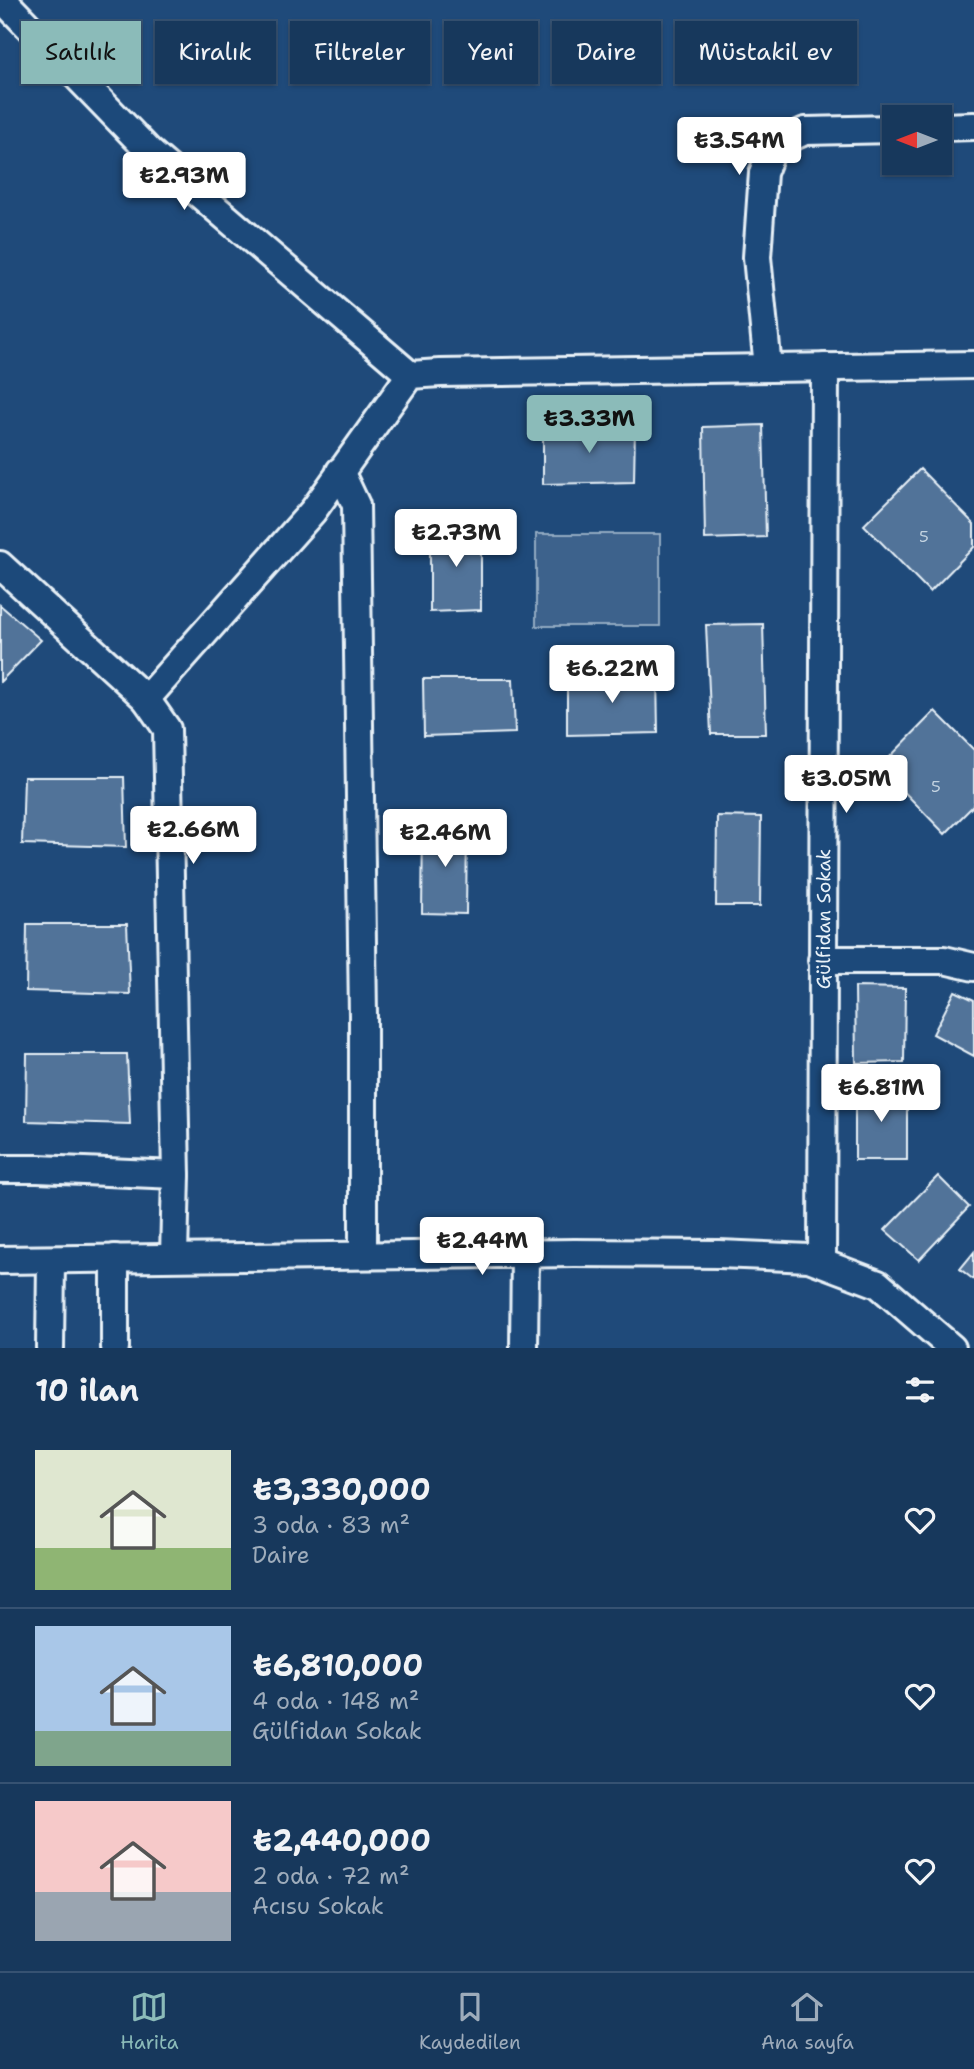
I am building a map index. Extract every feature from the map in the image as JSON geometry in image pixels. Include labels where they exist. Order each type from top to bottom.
[{"type":"street","points":[[3,0],[150,152],[410,375],[453,372],[974,365]]},
{"type":"street","points":[[952,127],[974,126]]},
{"type":"street","points":[[768,368],[757,257],[763,173],[774,145],[805,131],[882,129]]},
{"type":"street","name":"Gülfidan Sokak","points":[[822,1262],[825,367]]},
{"type":"street","points":[[146,699],[313,511],[410,375]]},
{"type":"street","points":[[340,471],[356,505],[363,1014],[363,1255]]},
{"type":"street","points":[[0,565],[146,699],[167,729],[176,1175],[174,1256]]},
{"type":"street","points":[[822,960],[944,960],[974,967]]},
{"type":"street","points":[[0,1169],[38,1168],[176,1175]]},
{"type":"street","points":[[524,1348],[525,1253]]},
{"type":"street","points":[[0,1259],[51,1261],[174,1256],[525,1253],[719,1254],[809,1258],[878,1284],[952,1348]]},
{"type":"street","points":[[114,1348],[116,1258]]},
{"type":"street","points":[[50,1348],[51,1261]]},
{"type":"shaded area","points":[[536,534],[660,534],[660,626],[536,626]]},
{"type":"building","points":[[763,425],[766,537],[705,539],[703,427]]},
{"type":"building","points":[[635,426],[634,482],[543,484],[543,430]]},
{"type":"building","points":[[920,469],[974,524],[974,547],[930,592],[864,525]]},
{"type":"building","points":[[481,525],[481,610],[430,612],[430,528]]},
{"type":"building","points":[[0,605],[41,640],[0,682]]},
{"type":"building","points":[[763,624],[766,734],[711,734],[706,625]]},
{"type":"building","points":[[657,674],[658,733],[567,735],[567,677]]},
{"type":"building","points":[[423,679],[513,679],[515,733],[424,736]]},
{"type":"building","points":[[935,711],[974,750],[974,805],[945,834],[880,767]]},
{"type":"building","points":[[24,777],[124,777],[126,847],[22,844]]},
{"type":"building","points":[[717,816],[761,817],[760,906],[716,906]]},
{"type":"building","points":[[423,824],[467,824],[466,914],[422,913]]},
{"type":"building","points":[[27,924],[127,924],[130,994],[26,991]]},
{"type":"building","points":[[855,987],[905,988],[904,1062],[856,1063]]},
{"type":"building","points":[[955,991],[974,1000],[974,1056],[933,1034]]},
{"type":"building","points":[[27,1054],[127,1054],[130,1124],[26,1121]]},
{"type":"building","points":[[855,1087],[907,1087],[907,1160],[855,1160]]},
{"type":"building","points":[[938,1176],[969,1207],[919,1260],[885,1230]]},
{"type":"building","points":[[974,1252],[974,1280],[960,1269]]}]
